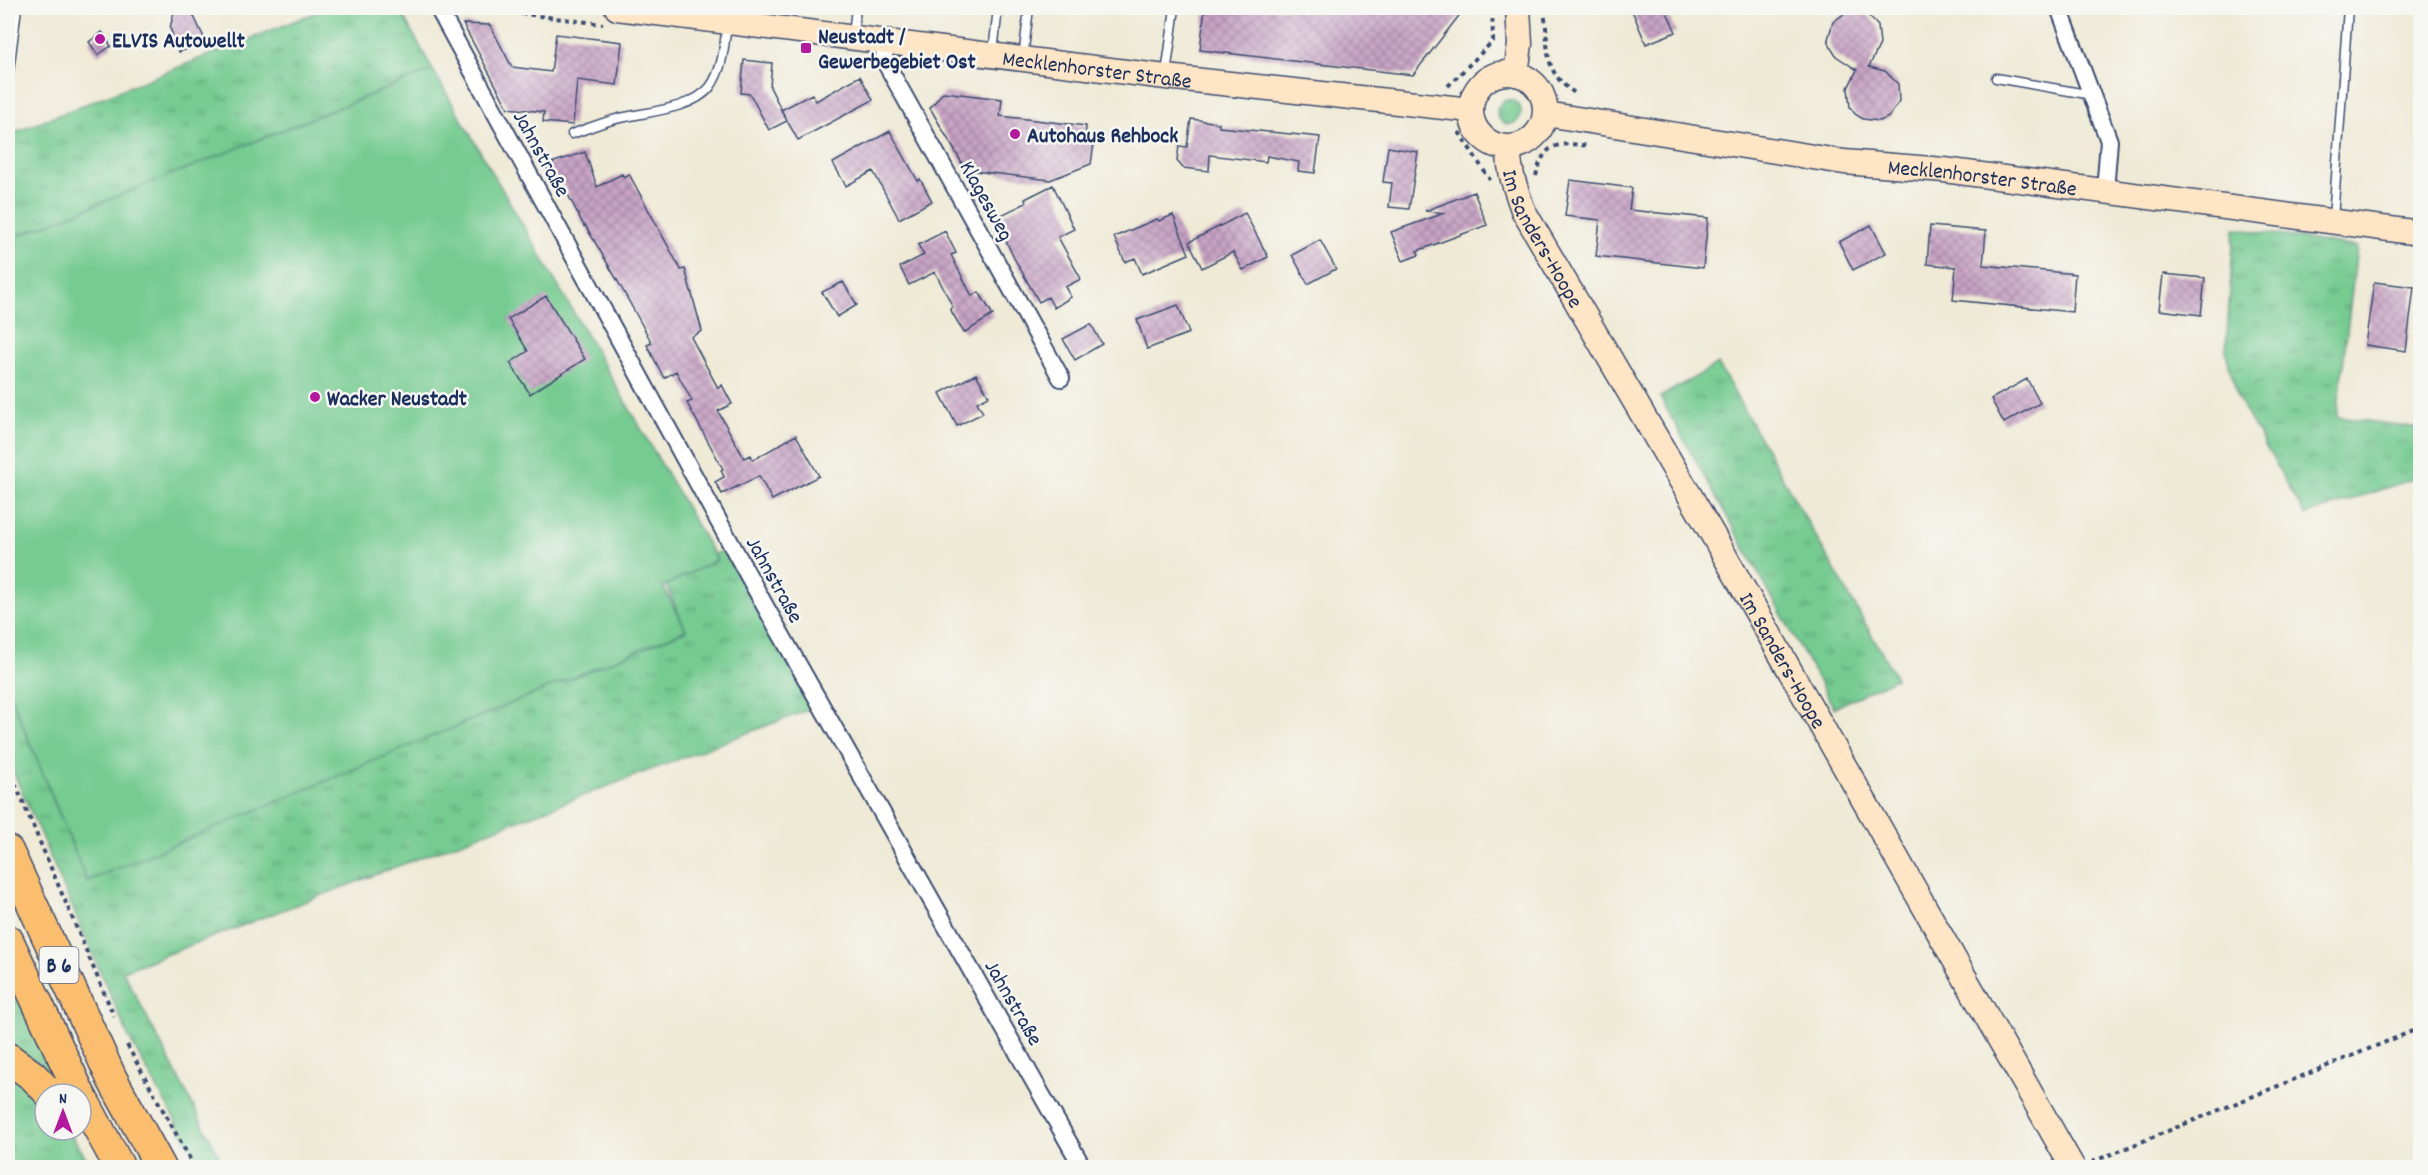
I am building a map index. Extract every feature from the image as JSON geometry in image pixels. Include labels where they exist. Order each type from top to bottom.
[{"type":"highway","name":"B 6","points":[[8,851],[112,1079],[160,1167]]},
{"type":"highway","name":"B 6","points":[[8,940],[74,1082]]},
{"type":"highway","points":[[8,1058],[39,1082]]},
{"type":"highway","name":"B 6","points":[[93,1118],[120,1167]]},
{"type":"highway","points":[[84,1142],[100,1167]]},
{"type":"street","name":"Jahnstraße","points":[[438,8],[754,587],[1083,1167]]},
{"type":"street","name":"Mecklenhorster Straße","points":[[617,8],[1166,77],[1470,110]]},
{"type":"street","points":[[1516,74],[1520,44],[1518,8]]},
{"type":"street","points":[[2059,8],[2109,141],[2105,190]]},
{"type":"street","name":"Klagesweg","points":[[885,42],[884,60],[1061,378]]},
{"type":"street","points":[[1503,73],[1516,74],[1535,84],[1541,93],[1546,114],[1542,127],[1533,138],[1521,146],[1509,148],[1495,145],[1485,139],[1477,130],[1470,110],[1474,94],[1482,84],[1503,73]]},
{"type":"street","name":"Mecklenhorster Straße","points":[[1546,114],[1844,162],[1944,170],[2421,233]]},
{"type":"street","name":"Im Sanders-Hoope","points":[[1509,148],[1512,179],[1523,210],[2080,1165]]},
{"type":"lane","points":[[8,79],[17,8]]},
{"type":"lane","points":[[852,38],[856,8]]},
{"type":"lane","points":[[993,55],[998,8]]},
{"type":"lane","points":[[1023,59],[1029,8]]},
{"type":"lane","points":[[1166,77],[1175,8]]},
{"type":"lane","points":[[2332,222],[2348,8]]},
{"type":"lane","points":[[572,134],[615,119],[687,103],[702,95],[711,86],[722,61],[727,22]]},
{"type":"lane","points":[[1996,78],[2092,95]]},
{"type":"path","points":[[1448,86],[1493,41],[1492,8]]},
{"type":"path","points":[[1543,8],[1546,49],[1551,68],[1568,89],[1582,98]]},
{"type":"path","points":[[1512,179],[1536,177],[1540,160],[1551,147],[1563,143],[1577,144]]},
{"type":"path","points":[[8,767],[115,1019]]},
{"type":"path","points":[[2080,1165],[2421,1028]]},
{"type":"path","points":[[124,1041],[195,1167]]},
{"type":"green space","points":[[327,8],[399,8],[433,70],[8,240],[8,135]]},
{"type":"green space","name":"Wacker Neustadt","points":[[433,70],[717,560],[663,586],[686,630],[87,881],[8,689],[8,240]]},
{"type":"green space","points":[[1509,100],[1517,104],[1521,112],[1517,120],[1509,124],[1501,120],[1497,112],[1501,104]]},
{"type":"green space","points":[[2234,228],[2357,247],[2337,417],[2419,428],[2413,479],[2305,515],[2238,398],[2226,353]]},
{"type":"green space","points":[[1718,364],[1896,678],[1834,708],[1660,397]]},
{"type":"green space","points":[[723,550],[813,708],[123,971],[225,1167],[202,1168],[129,1038],[12,769],[8,754],[8,690],[87,881],[686,630],[666,585],[717,560],[714,554]]},
{"type":"green space","points":[[8,970],[51,1064],[48,1069],[8,1044]]},
{"type":"green space","points":[[8,1069],[33,1090],[33,1142],[76,1142],[92,1167],[8,1167]]},
{"type":"building","points":[[175,8],[190,8],[206,42],[179,52],[170,28]]},
{"type":"building","points":[[1205,8],[1465,8],[1413,75],[1200,50]]},
{"type":"building","points":[[1631,8],[1665,8],[1676,32],[1646,44]]},
{"type":"building","points":[[1848,11],[1866,13],[1878,26],[1880,44],[1869,67],[1885,71],[1898,84],[1899,102],[1889,117],[1880,121],[1863,119],[1850,107],[1848,88],[1857,70],[1836,56],[1828,39],[1833,22]]},
{"type":"building","points":[[463,24],[490,25],[512,67],[551,72],[556,34],[622,42],[617,85],[577,80],[573,125],[543,122],[544,112],[508,108]]},
{"type":"building","points":[[102,32],[111,46],[98,55],[89,42]]},
{"type":"building","points":[[744,60],[772,63],[770,87],[787,121],[769,130],[750,94],[741,93]]},
{"type":"building","points":[[860,76],[873,100],[798,140],[781,110],[812,94],[816,101]]},
{"type":"building","name":"Autohaus Rehbock","points":[[943,92],[1002,99],[1000,116],[1086,126],[1085,141],[1094,143],[1091,164],[1050,180],[966,170],[930,108]]},
{"type":"building","points":[[1191,119],[1219,123],[1219,127],[1320,137],[1315,173],[1298,171],[1299,162],[1267,156],[1266,162],[1210,155],[1209,171],[1183,168],[1177,161],[1179,146],[1187,147]]},
{"type":"building","points":[[890,131],[932,201],[899,219],[873,171],[846,186],[833,163]]},
{"type":"building","points":[[1388,147],[1418,152],[1409,209],[1389,207],[1392,183],[1383,182]]},
{"type":"building","points":[[585,152],[597,187],[622,174],[624,177],[629,174],[681,270],[685,269],[702,331],[691,337],[718,388],[722,385],[732,404],[718,411],[744,458],[751,455],[753,460],[796,435],[819,476],[772,500],[759,476],[722,494],[715,482],[724,477],[721,470],[723,469],[687,403],[692,401],[676,371],[664,378],[647,345],[652,343],[616,278],[584,226],[561,181],[555,183],[545,165]]},
{"type":"building","points":[[1570,180],[1632,188],[1629,210],[1708,218],[1703,268],[1596,256],[1600,220],[1565,216]]},
{"type":"building","points":[[1053,185],[1074,229],[1058,237],[1081,279],[1065,287],[1071,297],[1054,308],[1048,297],[1039,302],[995,218],[1026,203],[1025,199]]},
{"type":"building","points":[[1474,192],[1487,225],[1417,251],[1419,255],[1403,261],[1391,232],[1445,213],[1425,211]]},
{"type":"building","points":[[1245,213],[1268,257],[1243,270],[1233,252],[1202,268],[1189,242]]},
{"type":"building","points":[[1173,215],[1189,254],[1142,274],[1135,258],[1125,262],[1114,237],[1157,219],[1159,221]]},
{"type":"building","points":[[1871,225],[1886,253],[1853,270],[1839,242]]},
{"type":"building","points":[[1930,226],[1986,231],[1983,265],[2075,274],[2072,312],[1953,300],[1956,267],[1927,264]]},
{"type":"building","points":[[945,231],[956,253],[951,255],[972,296],[979,292],[993,315],[964,333],[950,309],[953,307],[935,272],[909,285],[900,267],[924,255],[918,245]]},
{"type":"building","points":[[1320,240],[1336,269],[1308,284],[1292,255]]},
{"type":"building","points":[[2163,274],[2205,278],[2201,315],[2159,310]]},
{"type":"building","points":[[843,282],[857,305],[837,317],[822,292]]},
{"type":"building","points":[[2374,282],[2414,287],[2406,351],[2365,345]]},
{"type":"building","points":[[546,296],[585,359],[530,394],[510,363],[528,351],[508,319]]},
{"type":"building","points":[[1178,305],[1189,333],[1147,349],[1137,320]]},
{"type":"building","points":[[1091,324],[1102,344],[1075,360],[1063,339]]},
{"type":"building","points":[[976,374],[989,396],[977,402],[983,413],[957,426],[940,393]]},
{"type":"building","points":[[2027,379],[2040,403],[2004,423],[1991,399]]},
{"type":"place","name":"ELVIS Autowellt","points":[[100,39]]},
{"type":"place","name":"Neustadt / Gewerbegebiet Ost","points":[[806,48]]},
{"type":"place","name":"Autohaus Rehbock","points":[[1015,134]]},
{"type":"place","name":"Wacker Neustadt","points":[[315,397]]}]
